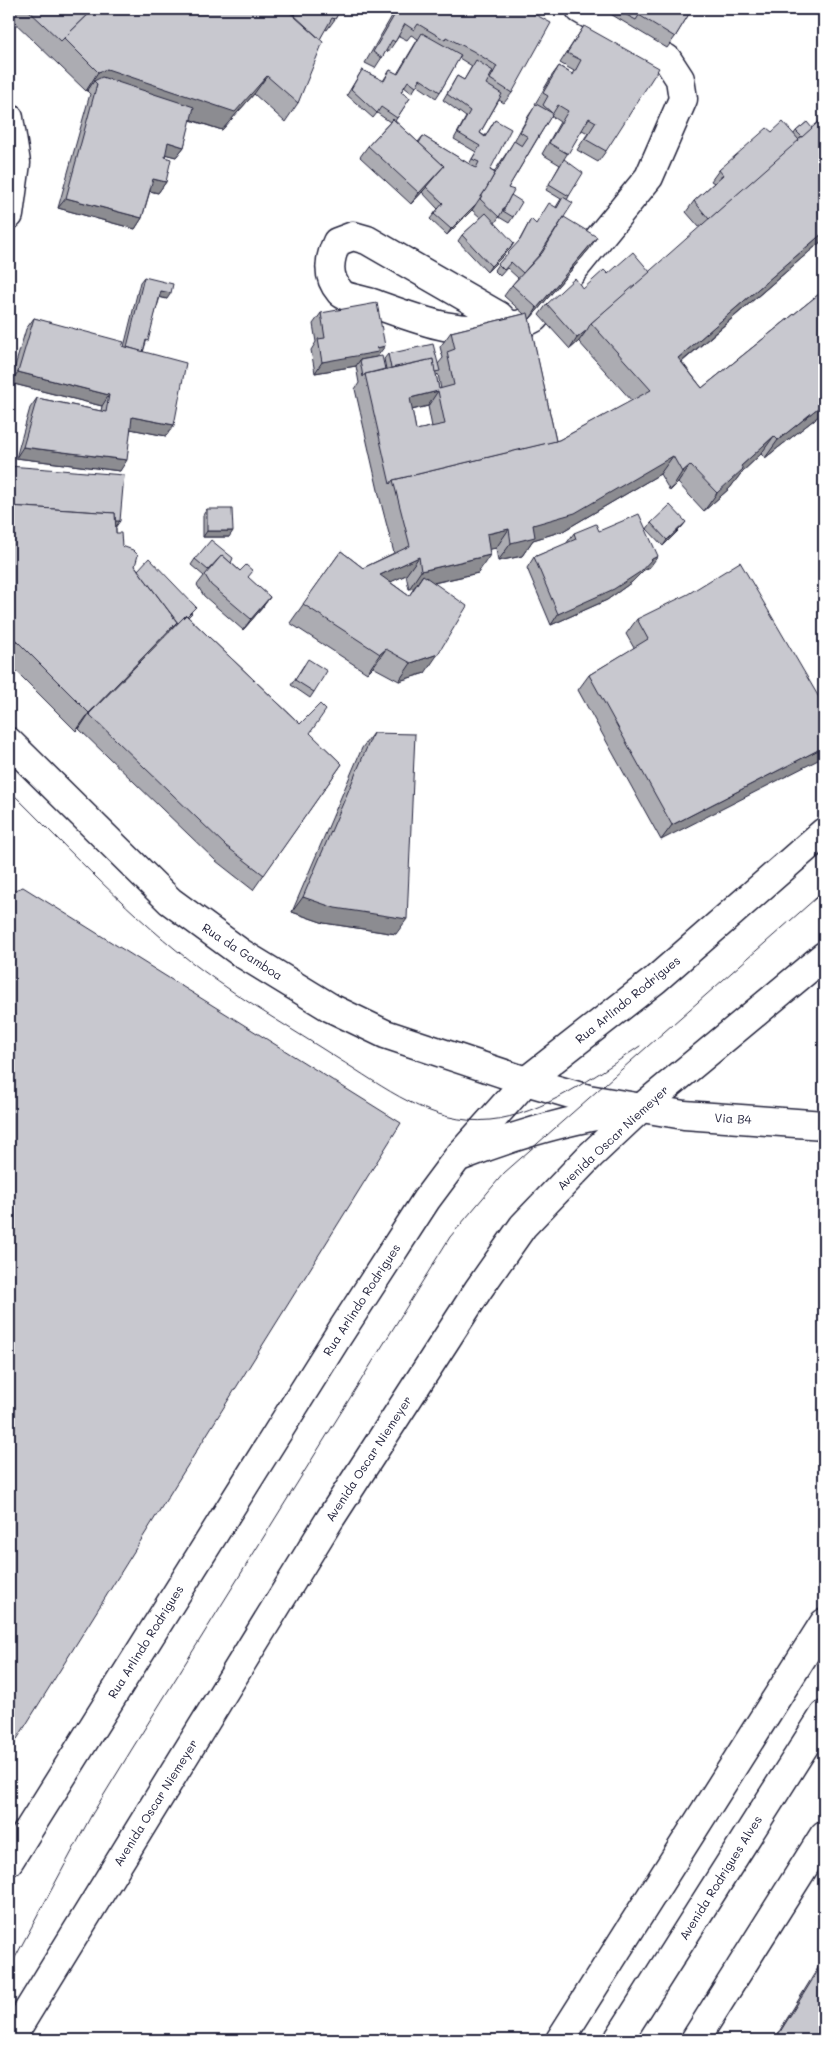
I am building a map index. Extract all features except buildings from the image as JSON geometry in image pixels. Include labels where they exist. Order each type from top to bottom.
[{"type":"main road","points":[[507,324],[499,316],[367,240],[353,236],[337,242],[329,259],[331,278],[341,293],[435,325],[456,329],[497,328],[507,324],[517,326],[534,318],[649,177],[683,99],[680,79],[668,59],[580,9]]},
{"type":"main road","points":[[9,118],[16,162],[9,215]]},
{"type":"main road","name":"Rua da Gamboa","points":[[9,742],[170,901],[240,953],[332,1008],[385,1034],[526,1081],[588,1099],[641,1108]]},
{"type":"main road","name":"Rua Arlindo Rodrigues","points":[[9,1861],[338,1336],[426,1200],[458,1157],[526,1081],[662,973],[824,832]]},
{"type":"main road","name":"Avenida Oscar Niemeyer","points":[[10,2040],[325,1528],[478,1290],[523,1226],[546,1200],[641,1108],[824,956]]},
{"type":"main road","points":[[458,1157],[507,1138],[560,1123],[641,1108]]},
{"type":"main road","name":"Via B4","points":[[641,1108],[706,1118],[824,1125]]},
{"type":"main road","points":[[560,2040],[824,1623]]},
{"type":"main road","name":"Avenida Rodrigues Alves","points":[[618,2040],[824,1715]]},
{"type":"main road","points":[[695,2040],[824,1835]]},
{"type":"tram line","points":[[9,790],[151,929],[202,970],[390,1092],[428,1110],[448,1117],[469,1120],[490,1120],[510,1117],[549,1102],[568,1092],[640,1046]]},
{"type":"tram line","points":[[9,1969],[91,1816],[450,1237],[504,1173],[824,891]]}]
